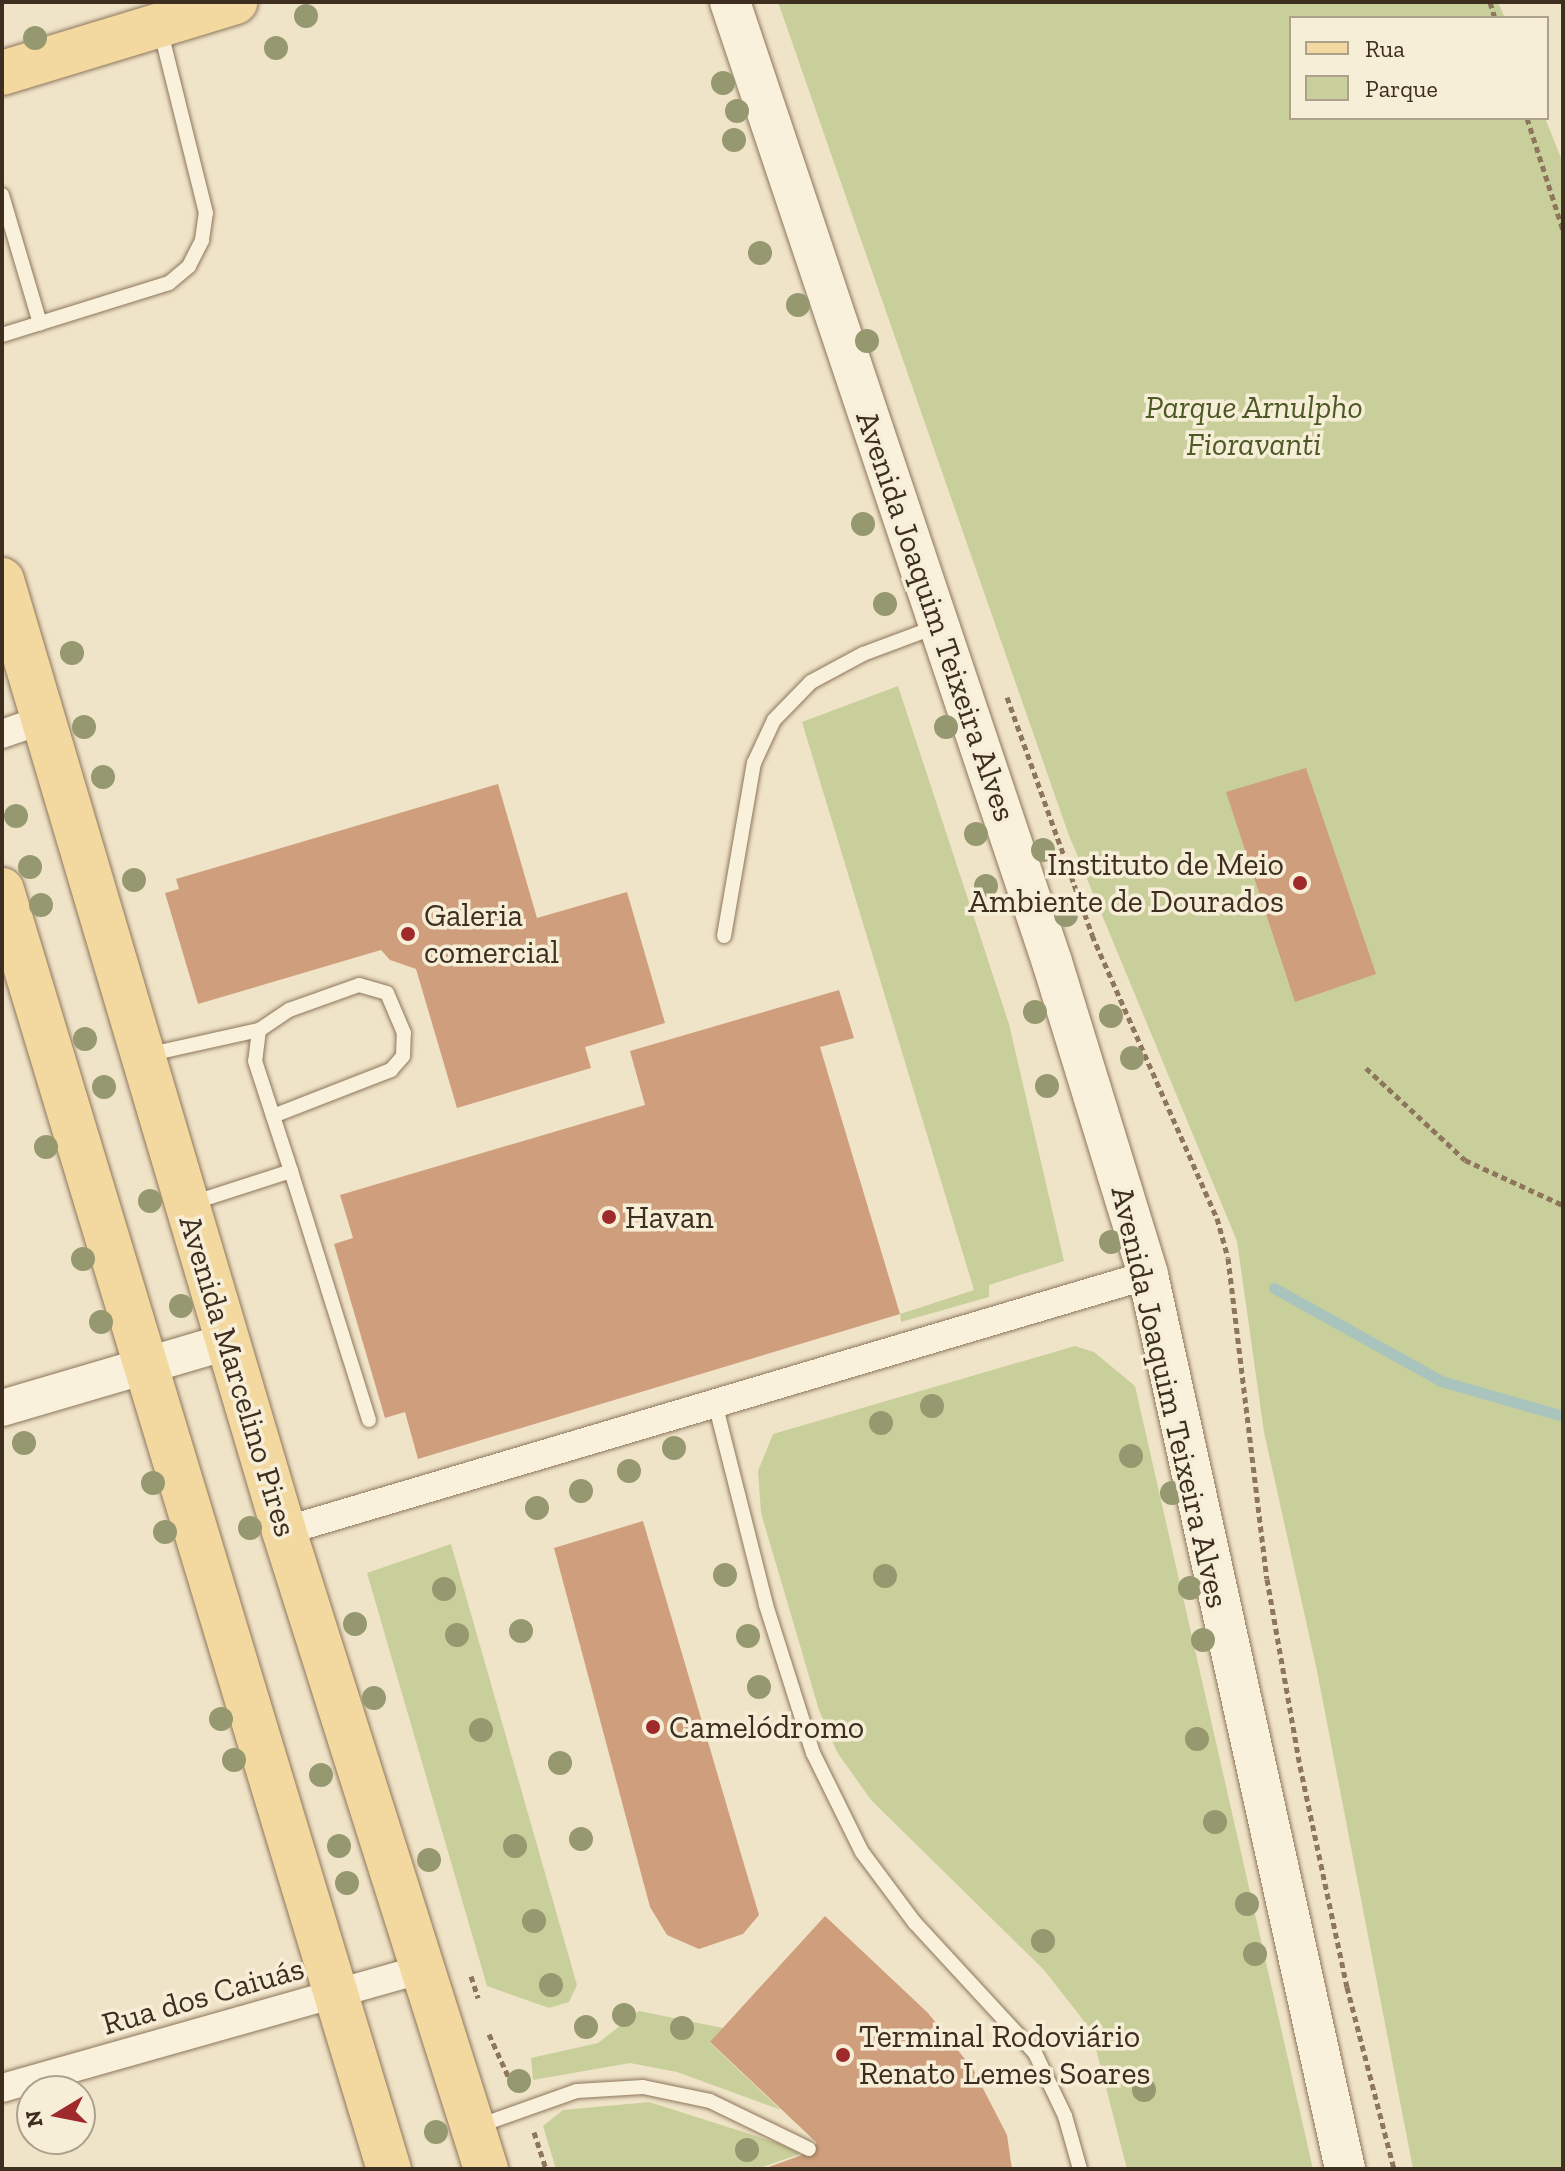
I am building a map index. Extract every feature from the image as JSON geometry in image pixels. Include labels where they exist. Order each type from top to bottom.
[{"type":"main road","points":[[2,73],[235,2]]},
{"type":"main road","name":"Avenida Joaquim Teixeira Alves","points":[[730,2],[1052,962],[1148,1275],[1345,2169]]},
{"type":"main road","name":"Avenida Marcelino Pires","points":[[2,580],[22,727],[143,1056],[284,1531],[486,2169]]},
{"type":"main road","points":[[2,890],[389,2169]]},
{"type":"street","points":[[284,1531],[716,1407],[1148,1275]]},
{"type":"street","points":[[2,1408],[230,1341]]},
{"type":"street","name":"Rua dos Caiuás","points":[[2,2088],[423,1969]]},
{"type":"lane","points":[[2,335],[169,283],[189,266],[202,240],[206,213],[159,25]]},
{"type":"lane","points":[[2,195],[40,323]]},
{"type":"lane","points":[[724,936],[751,777],[774,720],[811,682],[863,654],[939,625]]},
{"type":"lane","points":[[143,1056],[259,1030],[289,1010],[359,985],[387,993],[404,1033],[403,1056],[391,1070],[273,1116]]},
{"type":"lane","points":[[259,1030],[255,1061],[369,1420]]},
{"type":"lane","points":[[187,1205],[291,1171]]},
{"type":"lane","points":[[716,1407],[766,1605],[813,1753],[862,1852],[915,1923],[1035,2053],[1065,2116],[1080,2169]]},
{"type":"lane","points":[[474,2127],[577,2091],[643,2087],[710,2101],[809,2149]]},
{"type":"path","points":[[1528,120],[1563,230]]},
{"type":"path","points":[[1366,1068],[1465,1160],[1563,1205]]},
{"type":"path","points":[[471,1976],[481,2008]]},
{"type":"path","points":[[487,2030],[527,2109],[546,2169]]},
{"type":"green space","name":"Parque Arnulpho Fioravanti","points":[[778,2],[1498,2],[1504,16],[1289,16],[1289,120],[1546,120],[1563,163],[1563,2169],[1413,2169],[1317,1671],[1264,1432],[1237,1241],[1068,833]]},
{"type":"green space","points":[[898,686],[1009,1024],[1064,1261],[989,1285],[989,1297],[901,1322],[900,1314],[974,1290],[802,722]]},
{"type":"green space","points":[[1075,1346],[1094,1352],[1135,1386],[1313,2169],[1127,2169],[1091,2030],[1044,1970],[871,1800],[837,1752],[819,1710],[761,1513],[758,1471],[773,1434]]},
{"type":"green space","points":[[451,1544],[577,1985],[569,2002],[549,2008],[487,1986],[367,1573]]},
{"type":"green space","points":[[639,2011],[723,2028],[710,2043],[781,2110],[677,2072],[630,2063],[533,2080],[531,2058],[598,2043]]},
{"type":"green space","points":[[649,2102],[781,2144],[800,2154],[757,2169],[556,2169],[543,2126],[563,2110]]},
{"type":"building","name":"Instituto de Meio Ambiente de Dourados","points":[[1306,768],[1376,974],[1295,1002],[1226,792]]},
{"type":"building","name":"Galeria comercial","points":[[498,784],[537,918],[627,892],[665,1023],[585,1047],[591,1068],[457,1108],[416,969],[390,960],[381,950],[198,1004],[165,893],[179,889],[176,879]]},
{"type":"building","name":"Havan","points":[[839,990],[854,1038],[820,1047],[900,1314],[418,1459],[405,1412],[385,1418],[334,1244],[353,1238],[340,1195],[645,1105],[630,1051]]},
{"type":"building","name":"Camelódromo","points":[[643,1521],[759,1915],[743,1934],[699,1949],[667,1935],[650,1907],[554,1548]]},
{"type":"building","name":"Terminal Rodoviário Renato Lemes Soares","points":[[825,1916],[928,2013],[973,2069],[1007,2135],[1012,2169],[763,2169],[802,2155],[817,2143],[710,2042]]},
{"type":"waterway","points":[[1274,1288],[1441,1381],[1563,1416]]},
{"type":"place","name":"Instituto de Meio Ambiente de Dourados","points":[[1300,883]]},
{"type":"place","name":"Galeria comercial","points":[[408,934]]},
{"type":"place","name":"Havan","points":[[609,1217]]},
{"type":"place","name":"Camelódromo","points":[[653,1727]]},
{"type":"place","name":"Terminal Rodoviário Renato Lemes Soares","points":[[843,2055]]}]
